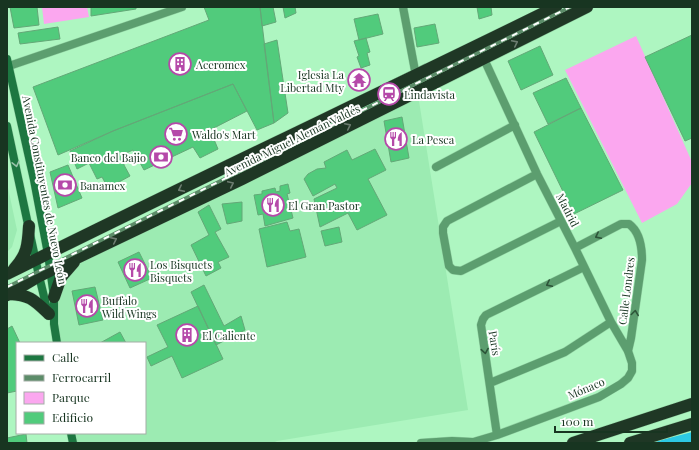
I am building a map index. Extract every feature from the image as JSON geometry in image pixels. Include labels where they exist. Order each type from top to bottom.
[{"type":"highway","name":"Avenida Miguel Alemán Valdés","points":[[10,272],[430,70],[556,7]]},
{"type":"highway","name":"Avenida Miguel Alemán Valdés","points":[[8,294],[39,276],[484,59],[587,7]]},
{"type":"highway","points":[[430,70],[448,67],[467,58],[474,57],[484,59],[488,48],[511,35],[516,31],[518,26]]},
{"type":"highway","points":[[380,110],[383,102],[414,84],[416,76]]},
{"type":"highway","points":[[10,272],[26,253],[29,226]]},
{"type":"highway","points":[[54,297],[61,277],[79,257]]},
{"type":"highway","points":[[8,294],[22,295],[32,298],[51,319]]},
{"type":"highway","points":[[573,443],[692,404]]},
{"type":"highway","points":[[630,443],[692,424]]},
{"type":"main road","name":"Avenida Constituyentes de Nuevo León","points":[[8,63],[34,180],[48,254],[54,297],[51,319]]},
{"type":"main road","name":"Avenida Constituyentes de Nuevo León","points":[[7,126],[39,276],[57,342]]},
{"type":"street","points":[[8,63],[182,7]]},
{"type":"street","points":[[403,7],[416,76]]},
{"type":"street","name":"Madrid","points":[[484,59],[537,174],[611,322],[628,352],[632,363],[632,371]]},
{"type":"street","points":[[436,167],[515,126]]},
{"type":"street","points":[[537,174],[447,221],[443,227],[443,232],[449,266],[452,270],[461,271],[561,221]]},
{"type":"street","name":"Calle Londres","points":[[575,248],[621,224],[628,224],[637,232],[642,250],[642,260],[632,338],[628,352]]},
{"type":"street","name":"París","points":[[497,435],[481,325],[483,319],[486,315],[584,268]]},
{"type":"street","points":[[490,383],[565,352],[611,322]]},
{"type":"street","name":"Mónaco","points":[[421,443],[452,441],[471,443],[497,435],[599,397],[621,384],[628,378],[632,371]]},
{"type":"shaded area","points":[[416,82],[468,410],[277,441],[273,443],[77,443],[76,434],[146,434],[146,342],[61,342],[48,265]]},
{"type":"shaded area","points":[[7,183],[17,230],[12,247],[7,252]]},
{"type":"green space","points":[[42,7],[87,7],[89,17],[44,24]]},
{"type":"green space","points":[[636,36],[692,162],[692,183],[677,204],[642,223],[565,70]]},
{"type":"water","points":[[692,432],[692,443],[650,443]]},
{"type":"building","points":[[10,7],[37,7],[39,25],[14,28]]},
{"type":"building","points":[[91,7],[136,7],[136,9],[91,16]]},
{"type":"building","name":"Aceromex","points":[[204,7],[260,7],[274,123],[257,130],[233,84],[113,131],[58,155],[33,87],[209,20]]},
{"type":"building","points":[[260,7],[273,7],[276,22],[262,26]]},
{"type":"building","points":[[283,7],[295,7],[296,13],[285,18]]},
{"type":"building","points":[[477,7],[491,7],[492,15],[479,19]]},
{"type":"building","points":[[378,14],[383,34],[359,40],[354,19]]},
{"type":"building","points":[[435,24],[439,43],[417,47],[414,28]]},
{"type":"building","points":[[58,27],[60,39],[20,44],[18,33]]},
{"type":"building","points":[[692,35],[692,138],[685,141],[645,57]]},
{"type":"building","points":[[366,38],[370,52],[367,53],[370,65],[361,68],[354,41]]},
{"type":"building","points":[[277,40],[288,113],[274,123],[264,44]]},
{"type":"building","points":[[540,46],[553,75],[521,90],[508,61]]},
{"type":"building","points":[[425,64],[435,84],[352,125],[342,105]]},
{"type":"building","points":[[566,78],[581,108],[548,124],[533,93]]},
{"type":"building","points":[[233,84],[247,111],[210,130],[218,149],[200,158],[193,147],[144,170],[133,150],[124,154],[124,165],[130,176],[108,188],[102,177],[97,179],[89,163],[77,169],[70,151],[113,131]]},
{"type":"building","points":[[581,108],[623,190],[574,214],[534,132]]},
{"type":"building","name":"La Pesca","points":[[402,117],[409,158],[391,162],[384,121]]},
{"type":"building","points":[[375,149],[386,170],[368,179],[387,215],[357,230],[348,213],[320,227],[314,199],[337,188],[335,184],[313,196],[304,179],[308,174],[317,169],[326,168],[324,162],[347,150],[352,160]]},
{"type":"building","name":"Banamex","points":[[68,165],[82,198],[58,208],[50,172]]},
{"type":"building","name":"El Gran Pastor","points":[[288,184],[290,193],[287,194],[293,218],[265,226],[263,214],[258,215],[254,195],[262,194],[262,191],[275,188],[276,192],[280,191],[280,186]]},
{"type":"building","points":[[242,202],[242,221],[227,224],[222,204]]},
{"type":"building","points":[[209,205],[221,229],[215,232],[229,257],[218,262],[221,268],[206,276],[191,245],[209,235],[198,212]]},
{"type":"building","points":[[287,222],[290,231],[299,229],[306,257],[267,267],[259,229]]},
{"type":"building","points":[[339,227],[342,242],[325,246],[321,231]]},
{"type":"building","name":"Los Bisquets Bisquets","points":[[139,252],[152,278],[130,288],[118,262]]},
{"type":"building","points":[[204,285],[224,326],[241,316],[245,330],[216,345],[191,292]]},
{"type":"building","name":"Buffalo Wild Wings","points":[[95,287],[103,320],[79,325],[72,291]]},
{"type":"building","name":"El Caliente","points":[[198,306],[223,359],[182,378],[172,356],[151,366],[147,357],[168,347],[157,325]]},
{"type":"building","points":[[12,326],[20,342],[16,342],[16,391],[7,393],[7,329]]},
{"type":"building","points":[[120,332],[125,342],[102,342]]},
{"type":"building","points":[[26,434],[27,443],[7,443],[7,438]]},
{"type":"railway","points":[[7,287],[570,7]]},
{"type":"place","name":"Aceromex","points":[[180,64]]},
{"type":"place","name":"Iglesia La Libertad Mty","points":[[359,80]]},
{"type":"place","name":"Lindavista","points":[[389,94]]},
{"type":"place","name":"Waldo's Mart","points":[[176,134]]},
{"type":"place","name":"La Pesca","points":[[396,139]]},
{"type":"place","name":"Banco del Bajio","points":[[161,157]]},
{"type":"place","name":"Banamex","points":[[65,185]]},
{"type":"place","name":"El Gran Pastor","points":[[273,205]]},
{"type":"place","name":"Los Bisquets Bisquets","points":[[135,270]]},
{"type":"place","name":"Buffalo Wild Wings","points":[[87,306]]},
{"type":"place","name":"El Caliente","points":[[187,335]]}]
